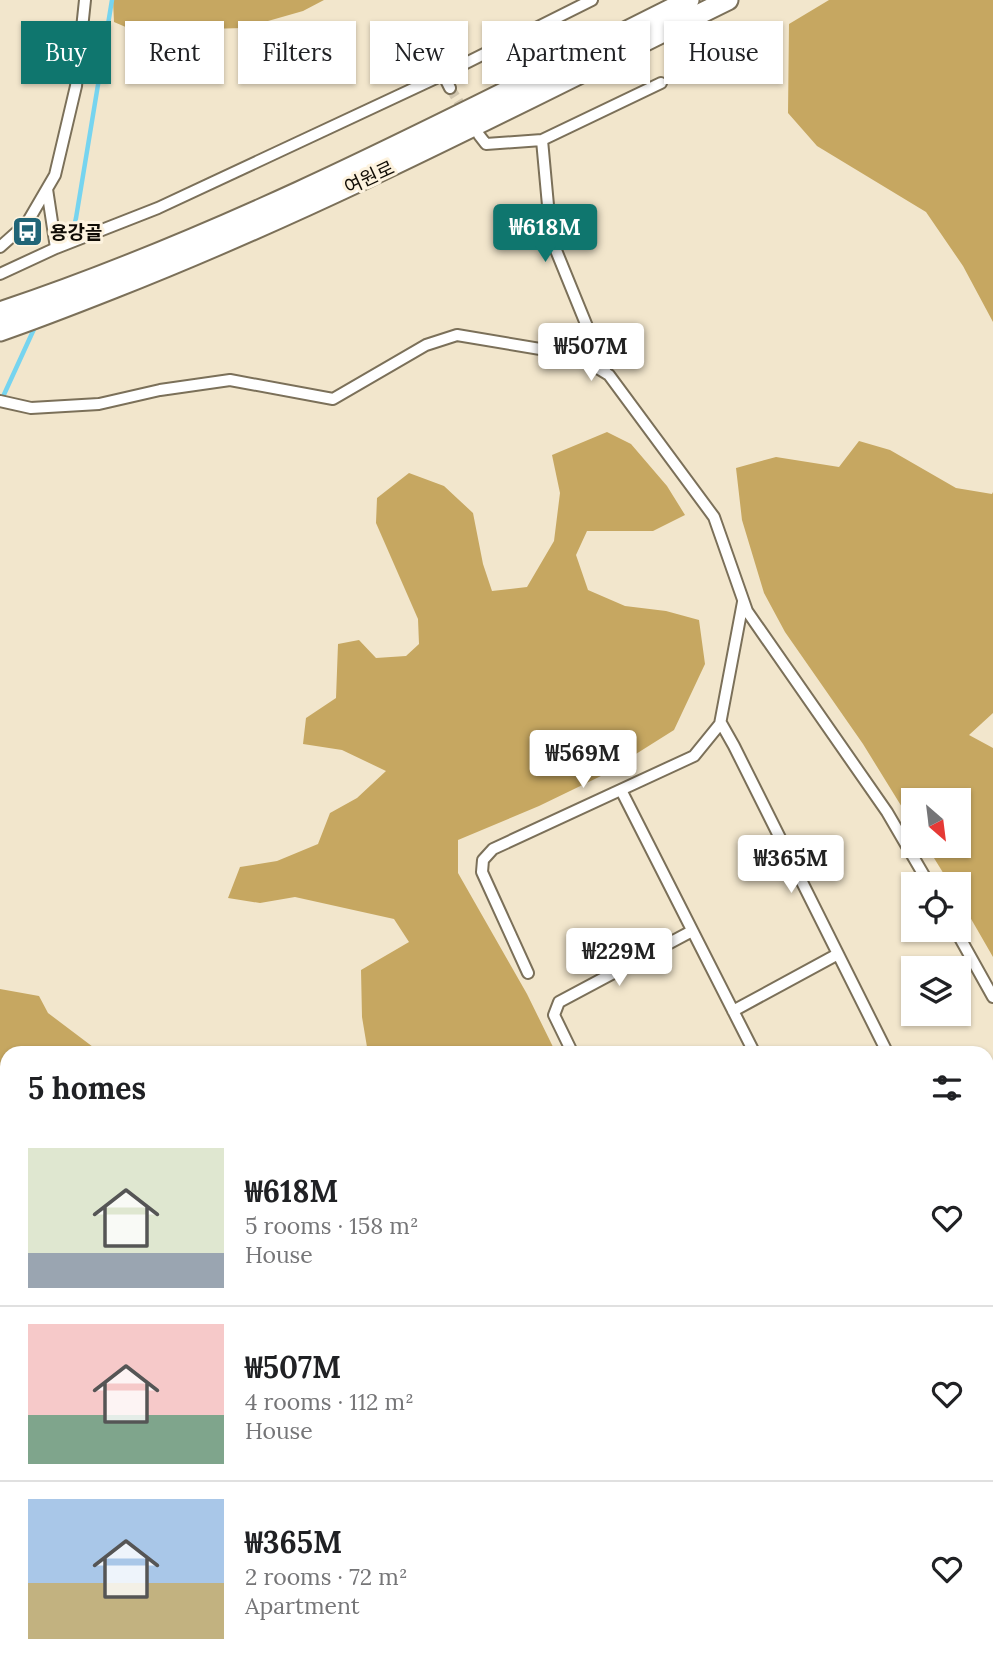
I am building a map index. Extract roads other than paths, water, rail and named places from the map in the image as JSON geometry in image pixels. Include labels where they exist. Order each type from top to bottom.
[{"type":"highway","name":"여원로","points":[[0,312],[155,254],[276,201],[408,140],[689,0]]},
{"type":"highway","name":"여원로","points":[[0,331],[164,268],[284,217],[728,0]]},
{"type":"street","points":[[0,247],[27,223],[55,175],[76,86],[85,0]]},
{"type":"street","points":[[468,62],[592,0]]},
{"type":"street","points":[[479,135],[486,144],[542,140],[661,83]]},
{"type":"street","points":[[0,274],[56,248],[158,208],[422,84]]},
{"type":"street","points":[[448,84],[450,88]]},
{"type":"street","points":[[542,140],[551,238],[606,373]]},
{"type":"street","points":[[47,189],[56,248]]},
{"type":"street","points":[[0,401],[31,408],[99,404],[160,390],[230,380],[333,399],[426,345],[457,335],[576,355],[609,375],[714,517],[747,611],[887,812],[922,872]]},
{"type":"street","points":[[528,972],[482,872],[483,860],[493,849],[694,756],[720,723],[743,599]]},
{"type":"street","points":[[720,723],[884,1046]]},
{"type":"street","points":[[621,790],[751,1046]]},
{"type":"street","points":[[569,1046],[554,1015],[559,1002],[692,931]]},
{"type":"street","points":[[962,942],[993,998]]},
{"type":"street","points":[[733,1011],[838,954]]},
{"type":"waterway","points":[[72,235],[112,0]]},
{"type":"waterway","points":[[1,401],[34,329]]},
{"type":"tunnel","points":[[450,88],[467,115]]},
{"type":"place","name":"용강골","points":[[27,232]]}]
